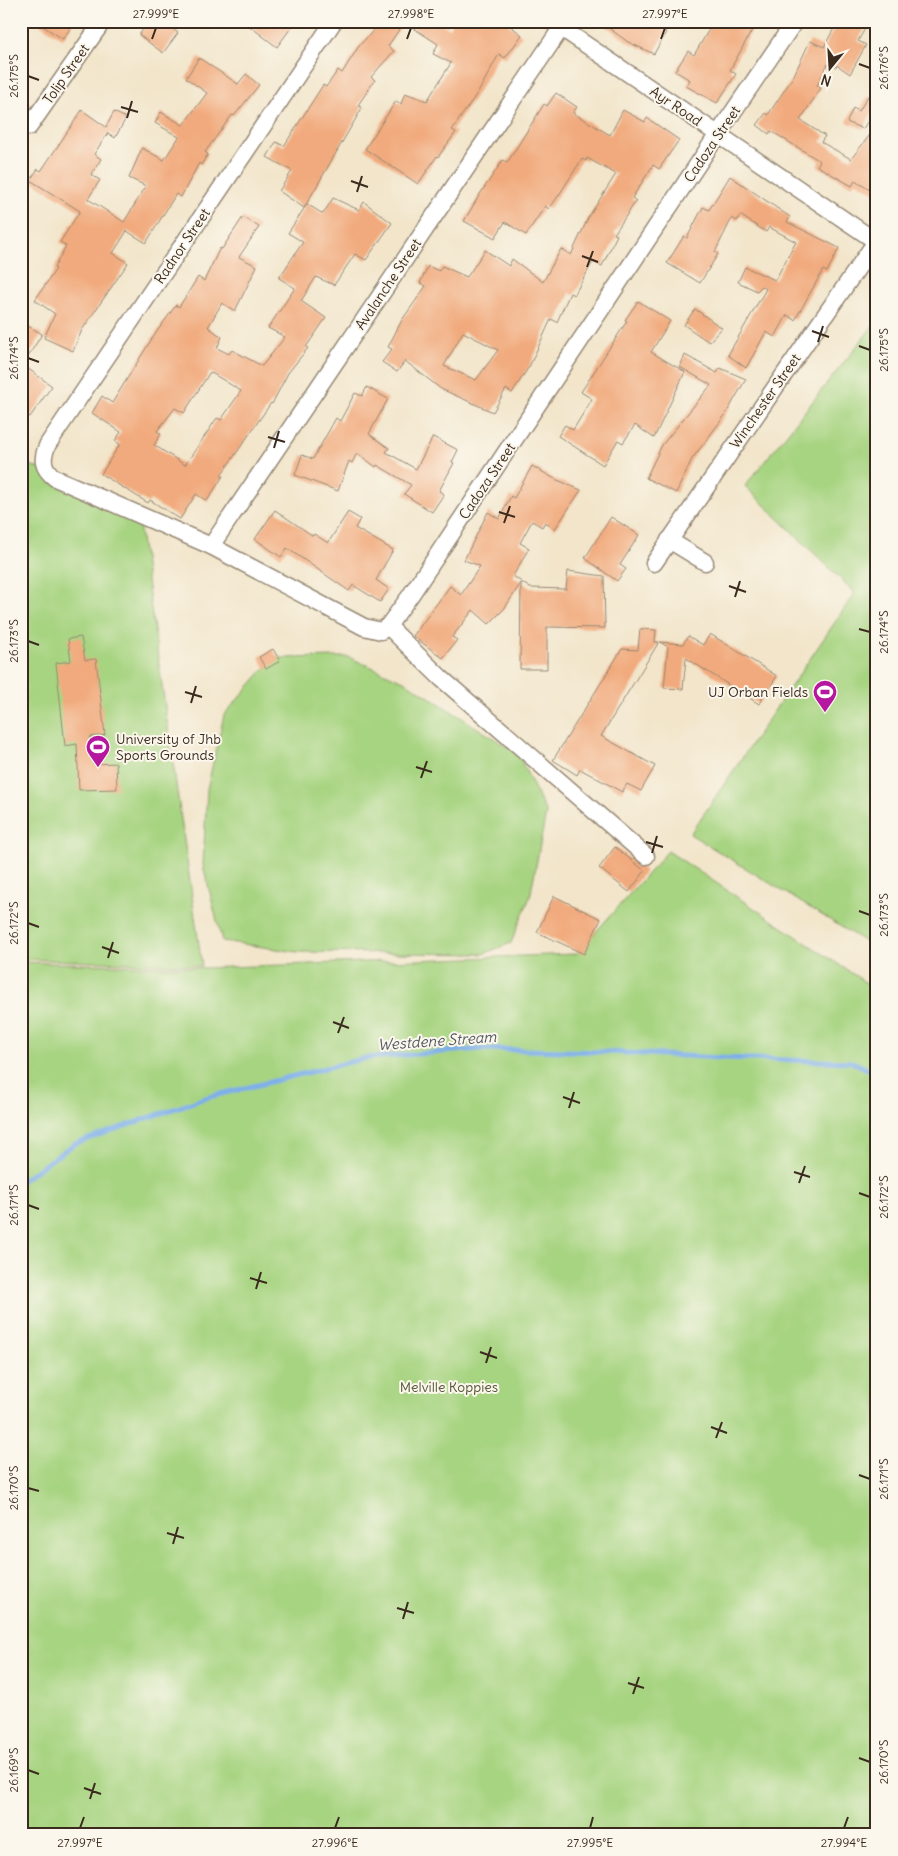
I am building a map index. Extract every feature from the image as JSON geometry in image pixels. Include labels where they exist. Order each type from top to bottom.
[{"type":"street","name":"Tolip Street","points":[[29,127],[103,21]]},
{"type":"street","name":"Radnor Street","points":[[211,546],[61,481],[49,474],[44,466],[43,454],[334,21]]},
{"type":"street","name":"Cadoza Street","points":[[388,626],[410,596],[795,21]]},
{"type":"street","name":"Ayr Road","points":[[559,24],[876,241]]},
{"type":"street","name":"Avalanche Street","points":[[211,546],[559,24]]},
{"type":"street","name":"Winchester Street","points":[[654,563],[876,241]]},
{"type":"street","points":[[669,540],[705,562]]},
{"type":"street","points":[[211,546],[364,627],[381,631],[388,626],[441,678],[646,856]]},
{"type":"green space","name":"UJ Orban Fields","points":[[877,321],[877,949],[690,834],[855,593],[745,486]]},
{"type":"green space","name":"University of Jhb Sports Grounds","points":[[21,461],[137,510],[202,966],[21,959]]},
{"type":"green space","points":[[348,657],[406,682],[518,754],[546,813],[530,897],[511,943],[483,954],[297,952],[222,941],[203,865],[207,789],[224,715],[274,658]]},
{"type":"green space","name":"Melville Koppies","points":[[668,851],[877,990],[877,1835],[21,1835],[21,962],[202,968],[576,954]]},
{"type":"building","points":[[35,21],[75,21],[63,39]]},
{"type":"building","points":[[149,21],[179,21],[173,29],[178,33],[163,53],[139,35]]},
{"type":"building","points":[[243,21],[296,21],[277,47]]},
{"type":"building","points":[[382,21],[437,21],[449,28],[453,21],[504,21],[522,35],[505,58],[499,54],[480,89],[452,130],[456,132],[418,184],[365,149],[396,101],[401,104],[405,93],[427,101],[451,63],[433,54],[438,44],[404,22],[388,46],[394,51],[371,77],[375,80],[358,105],[362,108],[304,208],[279,191],[292,171],[267,157],[276,142],[284,146],[323,85],[326,87],[338,70],[342,73],[359,46]]},
{"type":"building","points":[[599,21],[665,21],[660,28],[666,32],[654,54],[628,42]]},
{"type":"building","points":[[714,21],[757,21],[730,70],[736,74],[717,103],[686,86],[690,80],[675,71],[688,51],[694,55]]},
{"type":"building","points":[[838,21],[860,21],[867,25],[858,41],[866,45],[850,74],[837,65],[836,67],[828,64],[817,86],[821,88],[800,120],[825,136],[821,142],[851,159],[877,126],[877,194],[855,181],[852,186],[817,166],[820,161],[771,131],[769,134],[757,125],[766,113],[768,115],[793,77],[810,41],[824,47]]},
{"type":"building","points":[[199,58],[238,84],[246,74],[259,85],[234,116],[232,115],[205,152],[208,154],[201,165],[199,163],[181,197],[176,194],[146,243],[127,231],[113,253],[128,263],[82,330],[73,351],[44,338],[55,314],[35,300],[56,269],[54,268],[66,246],[60,242],[80,211],[30,180],[38,169],[41,171],[82,110],[106,127],[114,112],[126,118],[115,138],[108,133],[94,154],[101,159],[91,175],[100,180],[88,199],[124,222],[146,186],[129,178],[142,148],[164,160],[179,137],[155,123],[161,112],[183,125],[207,93],[186,78]]},
{"type":"building","points":[[556,93],[577,107],[573,113],[610,135],[623,110],[645,122],[647,118],[679,140],[659,169],[653,165],[632,198],[636,201],[614,234],[617,235],[602,266],[593,262],[574,295],[570,293],[557,322],[551,319],[530,365],[512,393],[506,389],[493,412],[441,389],[405,361],[397,372],[382,362],[392,349],[388,347],[402,320],[426,286],[420,283],[428,266],[439,271],[442,266],[467,277],[485,250],[509,266],[512,259],[543,282],[561,249],[571,255],[588,218],[616,174],[587,158],[586,161],[582,159],[549,209],[545,206],[526,235],[505,222],[495,238],[464,221],[503,160],[507,163],[544,104],[547,106]],"holes":[[[463,332],[498,350],[476,380],[444,366]]]},
{"type":"building","points":[[868,96],[877,101],[877,105],[863,129],[847,122],[853,108],[859,111]]},
{"type":"building","points":[[730,176],[790,217],[787,222],[839,248],[827,272],[823,270],[795,320],[787,315],[775,337],[766,332],[746,368],[728,355],[766,289],[762,286],[757,291],[738,282],[745,267],[775,280],[796,242],[769,227],[766,232],[740,215],[737,221],[732,218],[715,252],[718,254],[700,283],[667,263],[684,236],[687,238],[703,207],[709,210]]},
{"type":"building","points":[[333,198],[359,210],[364,202],[392,223],[366,260],[355,254],[334,285],[316,277],[301,301],[326,318],[306,347],[308,348],[288,373],[272,404],[221,475],[223,476],[207,501],[196,494],[180,519],[150,500],[148,503],[101,474],[120,444],[115,441],[121,432],[92,413],[102,396],[112,403],[153,337],[176,305],[179,307],[198,277],[204,281],[220,248],[222,249],[243,217],[259,227],[239,257],[257,266],[235,311],[222,303],[208,327],[222,337],[217,348],[229,354],[232,350],[262,366],[285,337],[268,328],[295,288],[279,278],[303,242],[288,233],[307,204],[323,214]],"holes":[[[210,372],[241,391],[221,420],[217,418],[185,465],[154,445],[161,434],[157,431],[175,408],[184,413]]]},
{"type":"building","points":[[638,301],[670,321],[651,352],[685,372],[654,438],[635,425],[623,443],[618,440],[603,465],[558,436],[565,425],[573,430],[592,399],[581,392]]},
{"type":"building","points":[[695,309],[722,328],[709,342],[684,325]]},
{"type":"building","points":[[28,326],[42,334],[23,365],[52,386],[30,417],[21,411],[21,338]]},
{"type":"building","points":[[685,355],[717,373],[720,368],[746,379],[726,414],[692,459],[676,493],[646,478],[662,445],[711,385],[680,367]]},
{"type":"building","points":[[367,387],[388,399],[369,434],[389,448],[386,452],[416,469],[433,437],[458,450],[452,462],[454,463],[439,491],[444,494],[432,512],[404,494],[411,485],[377,465],[376,467],[357,453],[352,463],[349,461],[338,491],[295,475],[302,455],[313,459],[336,418],[340,421],[355,393],[362,396]]},
{"type":"building","points":[[532,466],[555,479],[581,490],[555,529],[545,522],[542,527],[532,521],[520,543],[529,548],[513,576],[530,588],[566,589],[568,571],[604,576],[605,628],[547,627],[547,669],[520,669],[521,583],[504,609],[489,624],[473,610],[452,637],[457,640],[443,658],[413,636],[450,586],[461,595],[480,566],[464,560],[488,512],[499,519],[511,496],[514,498]]},
{"type":"building","points":[[275,510],[313,536],[314,534],[328,543],[348,512],[360,519],[355,528],[393,550],[376,580],[389,589],[380,602],[353,585],[349,591],[287,548],[281,557],[255,539]]},
{"type":"building","points":[[611,517],[639,535],[620,565],[626,569],[617,581],[585,558]]},
{"type":"building","points":[[640,629],[656,630],[655,642],[659,642],[601,736],[655,766],[641,791],[627,784],[622,792],[580,769],[577,775],[553,760],[622,649],[638,650]]},
{"type":"building","points":[[710,634],[777,676],[759,704],[686,658],[683,689],[664,688],[668,647],[660,642],[683,644],[688,636],[703,645]]},
{"type":"building","points":[[81,637],[85,660],[96,659],[105,735],[90,737],[94,764],[116,763],[117,789],[79,790],[77,744],[65,746],[56,663],[71,661],[68,639]]},
{"type":"building","points":[[273,649],[280,661],[266,669],[259,657]]},
{"type":"building","points":[[615,847],[645,871],[629,892],[599,868]]},
{"type":"building","points":[[554,896],[601,919],[584,954],[537,932]]},
{"type":"waterway","name":"Westdene Stream","points":[[21,1181],[74,1144],[205,1098],[366,1058],[482,1049],[608,1052],[852,1062],[877,1073]]},
{"type":"place","name":"UJ Orban Fields","points":[[825,713]]},
{"type":"place","name":"University of Jhb Sports Grounds","points":[[98,768]]}]
